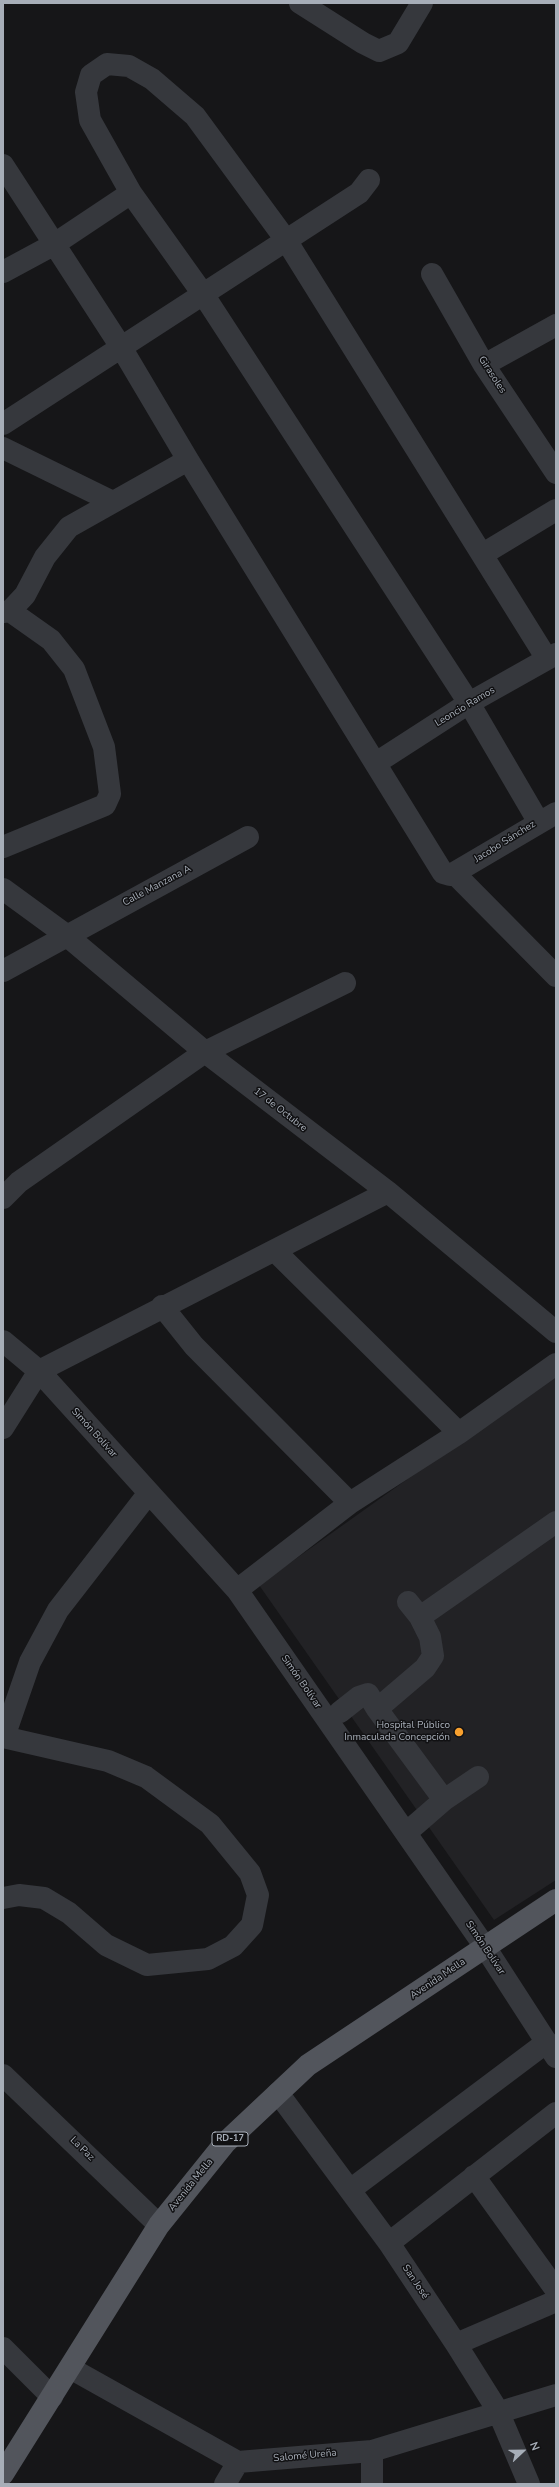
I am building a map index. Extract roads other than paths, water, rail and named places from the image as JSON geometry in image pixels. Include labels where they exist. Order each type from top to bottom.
[{"type":"main road","name":"Avenida Mella","points":[[3,2474],[159,2224],[225,2142],[308,2065],[556,1900]]},
{"type":"street","points":[[300,3],[363,43],[380,51],[398,43],[422,3]]},
{"type":"street","points":[[547,817],[469,703],[203,294],[131,193],[90,120],[86,92],[91,75],[107,64],[129,66],[152,79],[195,116],[286,240],[483,554],[552,656]]},
{"type":"street","points":[[3,165],[53,245],[121,347],[188,460],[443,873],[450,875],[454,873],[556,976]]},
{"type":"street","points":[[3,424],[359,193],[369,180]]},
{"type":"street","points":[[3,272],[53,245],[131,193]]},
{"type":"street","name":"Girasoles","points":[[432,274],[484,365],[556,473]]},
{"type":"street","points":[[484,365],[556,325]]},
{"type":"street","points":[[3,448],[113,502]]},
{"type":"street","points":[[3,847],[105,805],[110,794],[104,747],[74,669],[51,640],[6,612],[25,595],[45,558],[69,527],[188,460]]},
{"type":"street","points":[[483,554],[556,510]]},
{"type":"street","name":"Leoncio Ramos","points":[[376,763],[469,703],[552,656]]},
{"type":"street","name":"Jacobo Sánchez","points":[[454,873],[547,817]]},
{"type":"street","name":"Calle Manzana A","points":[[3,971],[66,935],[248,837]]},
{"type":"street","name":"17 de Octubre","points":[[3,889],[66,935],[205,1052],[388,1192],[556,1332]]},
{"type":"street","points":[[3,1198],[19,1182],[205,1052],[345,983]]},
{"type":"street","points":[[3,1428],[39,1371],[162,1306],[275,1251],[388,1192]]},
{"type":"street","points":[[275,1251],[458,1433]]},
{"type":"street","points":[[162,1306],[194,1346],[350,1503]]},
{"type":"street","name":"Simón Bolívar","points":[[3,1340],[39,1371],[148,1494],[237,1590],[485,1947],[551,2049]]},
{"type":"street","points":[[237,1590],[350,1503],[458,1433],[556,1364]]},
{"type":"street","points":[[3,1898],[19,1895],[44,1898],[69,1913],[106,1945],[148,1966],[208,1959],[233,1946],[252,1925],[258,1895],[250,1873],[210,1824],[146,1777],[108,1761],[4,1737],[30,1662],[58,1610],[148,1494]]},
{"type":"street","points":[[377,1709],[425,1668],[433,1656],[430,1637],[414,1610],[556,1522]]},
{"type":"street","points":[[340,1712],[359,1697],[368,1694],[377,1709],[444,1800]]},
{"type":"street","points":[[406,1833],[444,1800],[478,1777]]},
{"type":"street","points":[[350,2190],[551,2049]]},
{"type":"street","name":"La Paz","points":[[3,2075],[159,2224]]},
{"type":"street","name":"San José","points":[[278,2093],[389,2242],[456,2344],[498,2411],[529,2484]]},
{"type":"street","points":[[389,2242],[556,2112]]},
{"type":"street","points":[[474,2176],[556,2290]]},
{"type":"street","points":[[456,2344],[556,2301]]},
{"type":"street","points":[[3,2348],[52,2397]]},
{"type":"street","points":[[70,2368],[238,2462],[225,2484]]},
{"type":"street","name":"Salomé Ureña","points":[[238,2462],[372,2451],[498,2411],[556,2395]]},
{"type":"street","points":[[372,2451],[372,2484]]},
{"type":"place","name":"Hospital Público Inmaculada Concepción","points":[[459,1732]]}]
